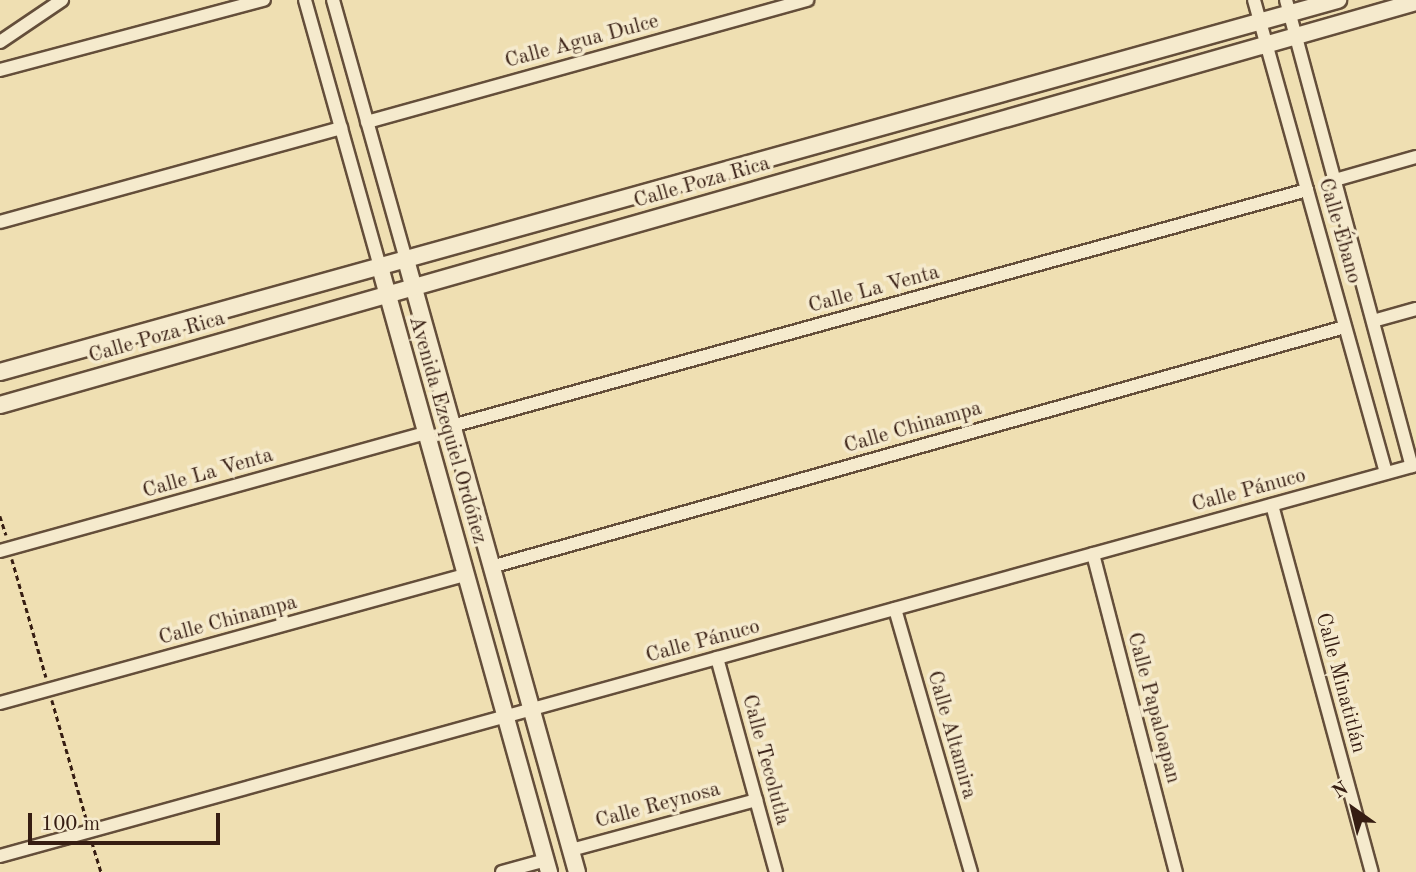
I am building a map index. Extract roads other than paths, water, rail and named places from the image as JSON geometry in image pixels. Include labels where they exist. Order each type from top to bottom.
[{"type":"street","points":[[0,43],[62,0]]},
{"type":"street","points":[[0,70],[264,0]]},
{"type":"street","name":"Avenida Ezequiel Ordóñez","points":[[305,0],[547,866]]},
{"type":"street","name":"Avenida Ezequiel Ordóñez","points":[[333,0],[577,872]]},
{"type":"street","name":"Calle Agua Dulce","points":[[367,122],[807,0]]},
{"type":"street","name":"Calle Ébano","points":[[1254,0],[1386,473]]},
{"type":"street","name":"Calle Poza Rica","points":[[0,372],[1260,22],[1288,7],[1338,0]]},
{"type":"street","name":"Calle Poza Rica","points":[[0,405],[1416,2]]},
{"type":"street","name":"Calle Ébano","points":[[1288,7],[1414,465]]},
{"type":"street","points":[[0,222],[341,128]]},
{"type":"street","points":[[848,136],[854,148],[853,162]]},
{"type":"street","points":[[797,150],[795,164],[801,177]]},
{"type":"street","points":[[1335,180],[1416,157]]},
{"type":"street","name":"Calle La Venta","points":[[452,426],[1307,190]]},
{"type":"street","points":[[1373,321],[1416,309]]},
{"type":"street","name":"Calle Chinampa","points":[[491,567],[1345,327]]},
{"type":"street","name":"Calle La Venta","points":[[0,551],[426,433]]},
{"type":"street","name":"Calle Pánuco","points":[[0,856],[1414,465]]},
{"type":"street","name":"Calle Minatitlán","points":[[1272,505],[1372,872]]},
{"type":"street","name":"Calle Papaloapan","points":[[1093,554],[1176,872]]},
{"type":"street","name":"Calle Chinampa","points":[[0,703],[466,575]]},
{"type":"street","name":"Calle Altamira","points":[[895,609],[971,872]]},
{"type":"street","name":"Calle Tecolutla","points":[[718,658],[776,872]]},
{"type":"street","name":"Calle Reynosa","points":[[571,850],[756,800]]},
{"type":"street","points":[[502,872],[547,866]]}]
